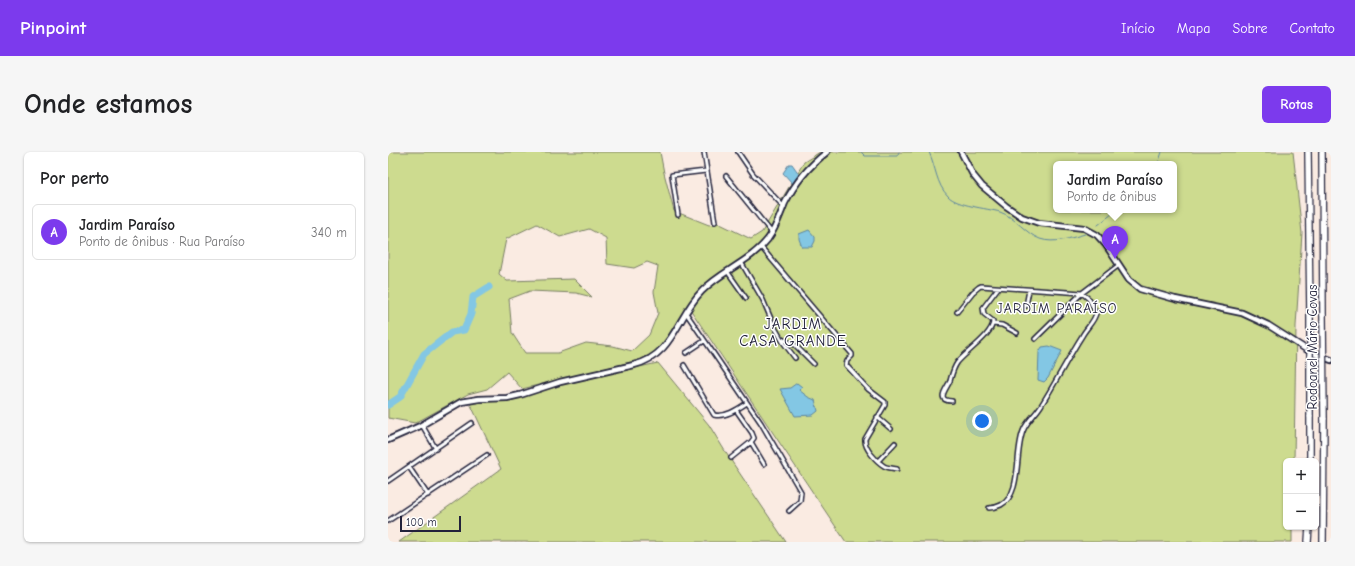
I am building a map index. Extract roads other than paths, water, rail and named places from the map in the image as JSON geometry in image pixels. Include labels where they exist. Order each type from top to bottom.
[{"type":"highway","name":"Rodoanel Mário Covas","points":[[1308,152],[1310,458]]},
{"type":"highway","name":"Rodoanel Mário Covas","points":[[1322,152],[1324,418],[1323,542]]},
{"type":"highway","points":[[1308,542],[1309,530]]},
{"type":"main road","points":[[388,440],[422,425],[461,402],[474,399],[507,398],[520,395],[560,382],[641,364],[655,355],[664,348],[701,291],[761,247],[772,233],[784,206],[800,177],[827,152]]},
{"type":"main road","points":[[961,152],[973,175],[982,186],[1027,220],[1039,223],[1088,229],[1095,234],[1103,242],[1129,280],[1140,289],[1175,300],[1242,313],[1268,325],[1312,353],[1331,360]]},
{"type":"street","points":[[704,152],[715,222]]},
{"type":"street","points":[[738,152],[753,174],[784,206]]},
{"type":"street","points":[[678,215],[672,175],[706,171]]},
{"type":"street","points":[[726,176],[772,233]]},
{"type":"street","points":[[761,247],[852,354],[846,365],[868,389],[885,402],[864,442],[868,450],[885,467],[897,469]]},
{"type":"street","points":[[741,262],[764,300],[774,326],[795,358]]},
{"type":"street","points":[[1035,339],[1082,293],[1119,264]]},
{"type":"street","points":[[727,271],[746,298]]},
{"type":"street","points":[[957,312],[973,292],[979,287],[1082,293],[1092,305],[1096,313],[1070,354],[1039,409],[1024,428],[1021,436],[1012,492],[1000,506],[989,508]]},
{"type":"street","points":[[993,324],[993,321],[984,314],[983,308],[998,288]]},
{"type":"street","points":[[1026,306],[1029,290]]},
{"type":"street","points":[[686,313],[772,441],[801,492],[800,501],[789,511]]},
{"type":"street","points":[[993,324],[1002,325],[1017,334]]},
{"type":"street","points":[[952,401],[947,400],[943,394],[954,368],[959,360],[978,343],[993,324]]},
{"type":"street","points":[[782,339],[795,345],[814,364]]},
{"type":"street","points":[[686,353],[704,341]]},
{"type":"street","points":[[684,365],[714,415],[726,414],[747,403]]},
{"type":"street","points":[[730,458],[754,438],[736,410]]},
{"type":"street","points":[[877,418],[891,428]]},
{"type":"street","points":[[388,481],[472,423]]},
{"type":"street","points":[[422,425],[436,449]]},
{"type":"street","points":[[751,442],[764,464]]},
{"type":"street","points":[[878,461],[896,443]]},
{"type":"street","points":[[388,521],[487,455]]},
{"type":"street","points":[[409,467],[428,495]]},
{"type":"water","points":[[789,164],[792,164],[799,174],[793,184],[783,173]]},
{"type":"water","points":[[809,230],[815,237],[815,241],[812,247],[802,247],[799,234]]},
{"type":"water","points":[[1049,346],[1062,351],[1048,378],[1044,382],[1038,380],[1039,352],[1042,347]]},
{"type":"water","points":[[797,383],[802,387],[799,390],[815,400],[818,411],[813,415],[795,416],[780,389],[790,388]]},
{"type":"waterway","points":[[861,152],[865,156],[897,156],[899,152]]},
{"type":"waterway","points":[[929,152],[941,186],[952,199],[965,204],[1005,214],[1035,237],[1040,239],[1057,241],[1085,234]]},
{"type":"waterway","points":[[1159,161],[1162,152]]},
{"type":"waterway","points":[[1098,225],[1113,213]]},
{"type":"waterway","points":[[388,405],[400,397],[424,354],[452,332],[464,330],[471,314],[473,297],[489,287]]},
{"type":"place","name":"Jardim Paraíso","points":[[1115,259]]},
{"type":"district","name":"JARDIM PARAÍSO","points":[[1057,308]]},
{"type":"district","name":"JARDIM CASA GRANDE","points":[[793,332]]}]
